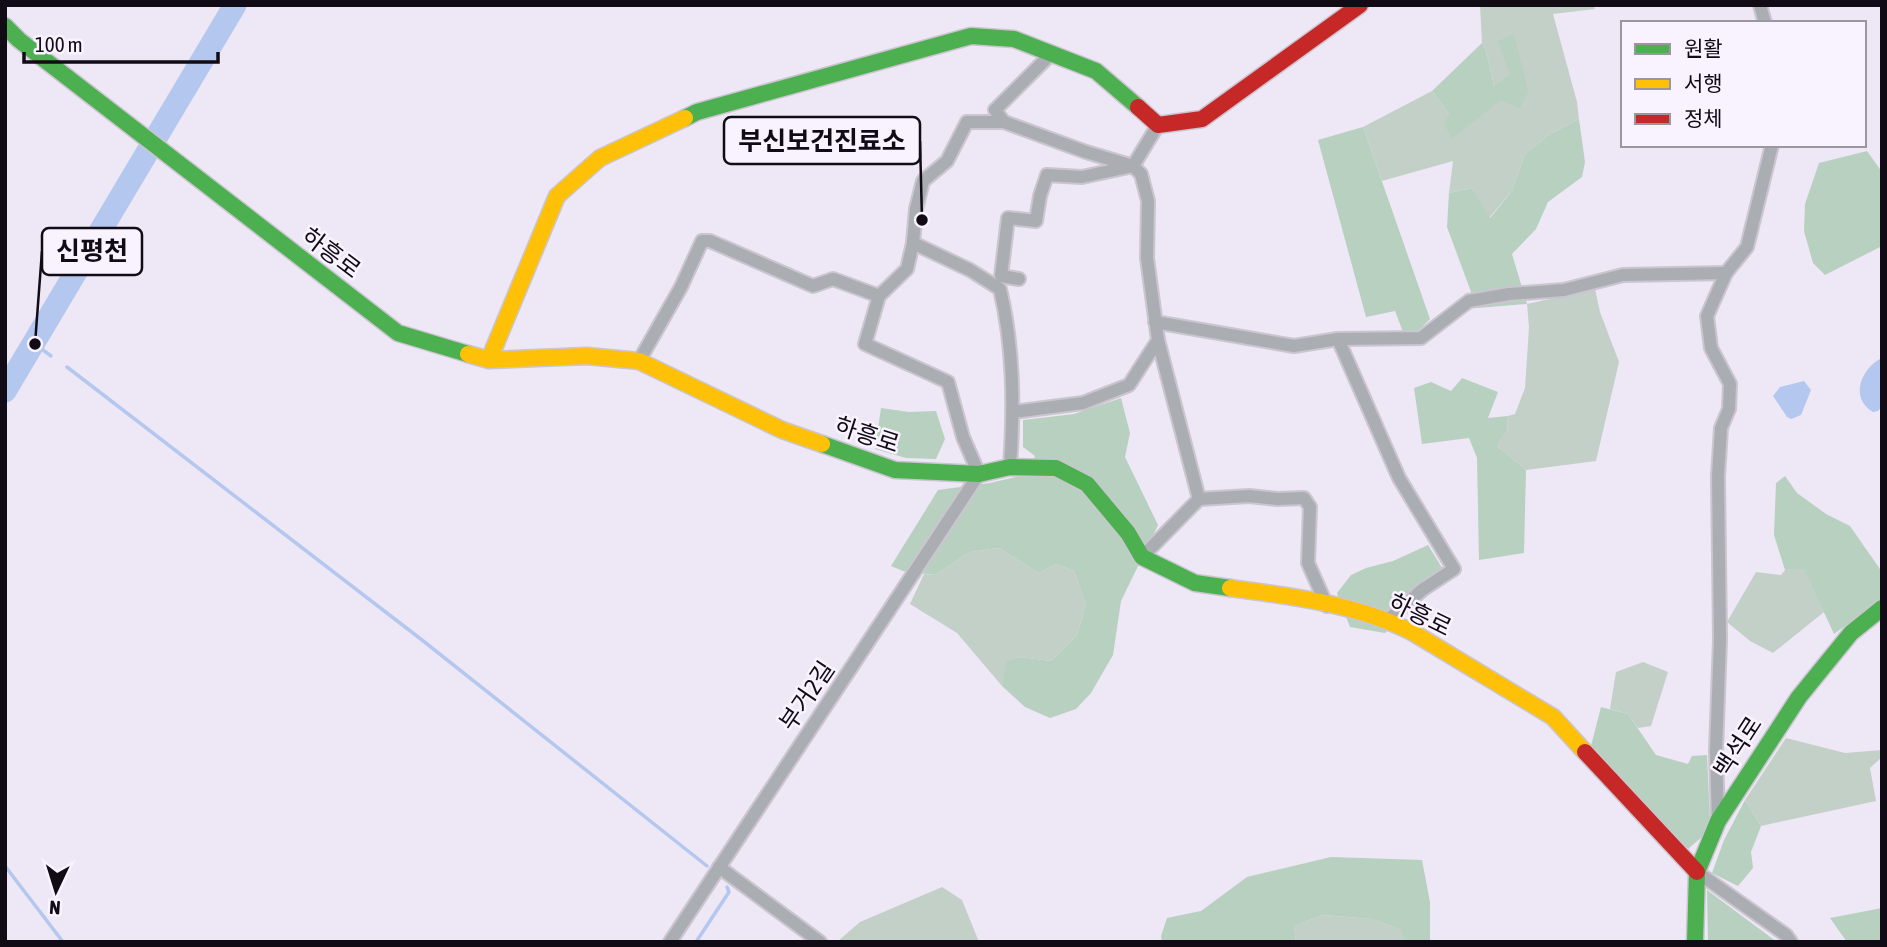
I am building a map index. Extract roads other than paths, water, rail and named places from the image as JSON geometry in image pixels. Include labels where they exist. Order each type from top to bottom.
[{"type":"street","points":[[489,360],[557,195],[600,158],[697,112],[971,36],[1014,39],[1096,71],[1158,125],[1202,119],[1360,5]]},
{"type":"street","name":"하흥로","points":[[5,26],[19,40],[398,333],[489,360],[587,356],[639,361],[782,430],[895,470],[979,474],[1010,467],[1056,468],[1087,484],[1128,533],[1142,557],[1195,583],[1298,597],[1388,620],[1553,717],[1697,872]]},
{"type":"street","points":[[1004,122],[995,110],[1052,52]]},
{"type":"street","points":[[979,474],[963,437],[948,382],[865,344],[878,296],[907,269],[914,243],[916,209],[923,181],[934,169],[947,161],[967,122],[1004,122],[1133,166],[1141,174],[1147,201],[1147,258],[1158,340],[1199,499]]},
{"type":"street","points":[[1019,279],[1001,276],[1008,218],[1036,221],[1047,175],[1082,177],[1133,166],[1158,125]]},
{"type":"street","points":[[1718,821],[1716,751],[1720,639],[1717,476],[1721,428],[1729,409],[1730,384],[1712,348],[1707,316],[1726,273],[1747,247],[1772,147]]},
{"type":"street","points":[[639,361],[681,287],[702,241],[709,241],[813,286],[833,279],[878,296]]},
{"type":"street","points":[[914,243],[970,270],[1000,289],[1011,361],[1013,412],[1010,467]]},
{"type":"street","points":[[1155,322],[1294,346],[1338,339],[1421,338],[1469,301],[1509,294],[1564,290],[1623,275],[1726,273]]},
{"type":"street","points":[[1338,339],[1399,478],[1454,569],[1422,590],[1388,620]]},
{"type":"street","points":[[1013,412],[1083,403],[1129,385],[1158,340]]},
{"type":"street","name":"부거2길","points":[[670,942],[979,474]]},
{"type":"street","points":[[1142,557],[1199,499],[1249,496],[1304,498],[1310,508],[1308,563],[1327,606]]},
{"type":"street","name":"백석로","points":[[1695,942],[1697,872],[1718,821],[1799,697],[1851,633],[1882,608]]},
{"type":"street","points":[[719,867],[820,942]]},
{"type":"street","points":[[1697,872],[1786,935],[1791,942]]},
{"type":"water","points":[[1882,358],[1882,406],[1873,412],[1861,399],[1861,384],[1868,369]]},
{"type":"water","points":[[1804,381],[1811,390],[1801,415],[1791,419],[1773,396],[1780,387]]},
{"type":"waterway","points":[[5,391],[235,5]]},
{"type":"waterway","points":[[35,344],[51,356]]},
{"type":"waterway","points":[[67,367],[422,640],[707,866]]},
{"type":"waterway","points":[[5,866],[63,942]]},
{"type":"waterway","points":[[696,942],[729,892],[727,887]]},
{"type":"place","name":"부신보건진료소","points":[[922,220]]},
{"type":"place","name":"신평천","points":[[35,344]]}]
